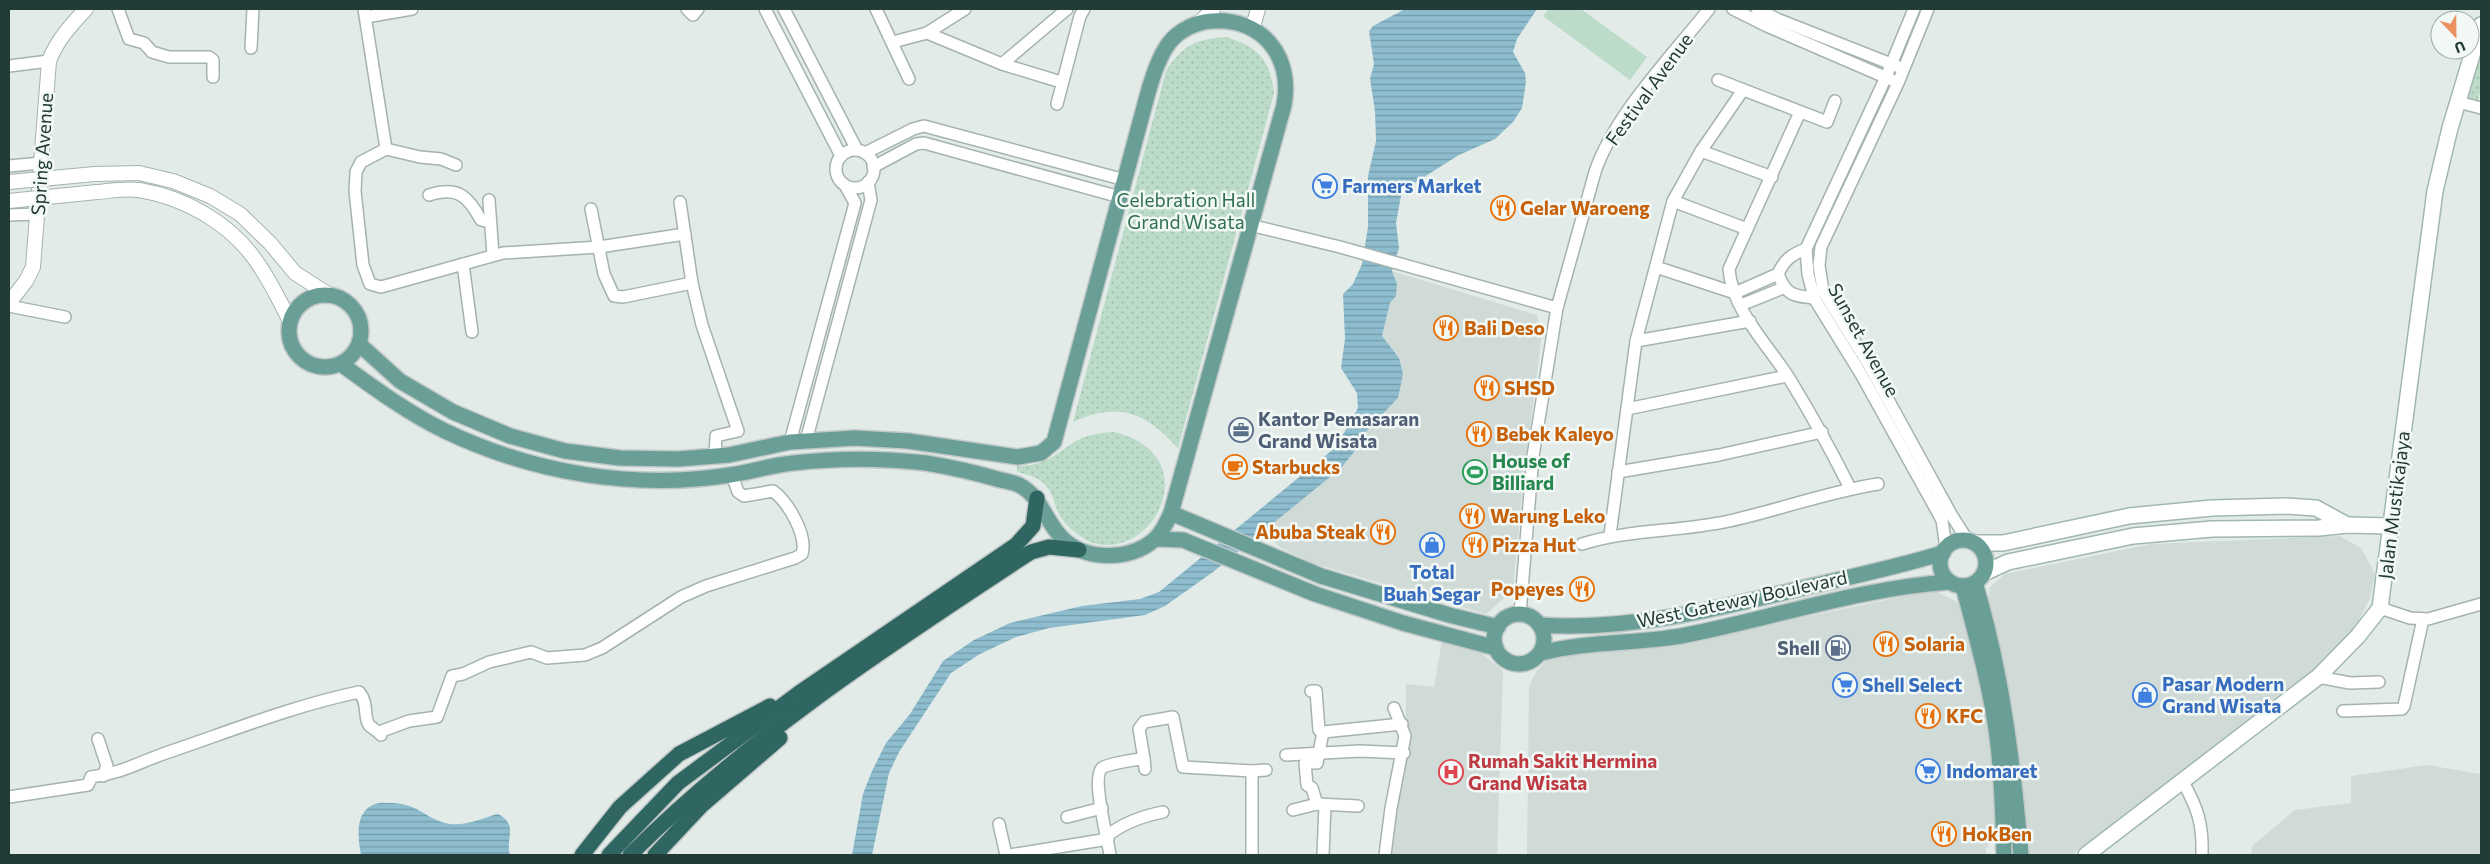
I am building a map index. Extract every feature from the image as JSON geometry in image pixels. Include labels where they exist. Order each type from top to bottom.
[{"type":"highway","points":[[609,855],[678,783],[799,693],[1016,545],[1033,526],[1037,498]]},
{"type":"highway","points":[[630,855],[700,790],[792,716],[881,652],[1031,552],[1049,547],[1079,550]]},
{"type":"highway","points":[[655,855],[701,806],[807,715],[838,684]]},
{"type":"highway","points":[[582,855],[620,807],[679,754],[745,718],[799,693]]},
{"type":"main road","points":[[341,364],[388,398],[444,430],[504,456],[560,471],[619,479],[679,480],[732,475],[793,462],[856,459],[906,461],[957,468],[1019,485],[1037,498],[1060,536],[1079,550],[1096,555],[1129,553],[1144,547],[1156,539],[1171,513],[1284,105],[1286,78],[1282,62],[1272,46],[1253,27],[1229,20],[1200,22],[1186,28],[1170,42],[1156,66],[1054,442],[1041,453],[1018,457],[908,440],[855,438],[790,442],[715,456],[678,459],[620,458],[565,451],[510,436],[453,412],[400,381],[359,344]]},
{"type":"main road","name":"Jalan Mustikajaya","points":[[2380,608],[2434,197],[2458,102],[2481,25]]},
{"type":"main road","points":[[329,295],[345,300],[356,312],[362,328],[359,344],[352,356],[341,364],[325,368],[308,364],[296,353],[289,338],[290,321],[298,307],[312,297],[329,295]]},
{"type":"main road","name":"West Gateway Boulevard","points":[[1972,542],[2003,543],[2129,516],[2212,508],[2286,506],[2316,508],[2347,525]]},
{"type":"main road","points":[[1171,513],[1321,576],[1449,616],[1498,626]]},
{"type":"main road","points":[[2129,516],[2133,536]]},
{"type":"main road","name":"West Gateway Boulevard","points":[[1541,652],[1568,646],[1635,642],[1680,636],[1904,586],[1968,581],[2008,562],[2133,536],[2212,529],[2319,528],[2347,525],[2391,526]]},
{"type":"main road","points":[[1156,539],[1182,540],[1315,594],[1403,623],[1496,648]]},
{"type":"main road","points":[[1968,581],[1986,561],[1984,554],[1972,542],[1956,541],[1945,550],[1940,562],[1942,571],[1968,581],[1987,623],[2006,714],[2021,855]]},
{"type":"main road","points":[[2003,543],[2001,553],[2008,562]]},
{"type":"main road","name":"West Gateway Boulevard","points":[[1540,624],[1570,627],[1634,622],[1718,608],[1775,595],[1945,550]]},
{"type":"main road","points":[[1315,594],[1321,576]]},
{"type":"main road","points":[[1968,581],[1996,728],[2001,778],[2004,855]]},
{"type":"main road","points":[[1775,595],[1779,614]]},
{"type":"main road","points":[[2086,855],[2318,677],[2358,636],[2380,608]]},
{"type":"main road","points":[[1520,614],[1535,619],[1540,624],[1545,639],[1541,652],[1532,661],[1520,664],[1505,660],[1496,648],[1494,637],[1498,626],[1507,617],[1520,614]]},
{"type":"street","name":"Spring Avenue","points":[[9,304],[26,281],[33,267],[49,61],[54,47],[66,30],[86,9]]},
{"type":"street","points":[[118,9],[129,39],[144,42],[152,52],[169,57],[209,57],[213,60],[213,77]]},
{"type":"street","points":[[251,48],[254,9]]},
{"type":"street","points":[[386,149],[365,13],[412,9]]},
{"type":"street","points":[[687,9],[693,15],[698,9]]},
{"type":"street","points":[[765,9],[841,156]]},
{"type":"street","points":[[784,9],[861,152],[871,159],[874,167],[873,175],[861,187],[853,188],[845,185],[839,180],[836,172],[837,163],[841,156],[848,152],[861,152],[924,126],[1124,180]]},
{"type":"street","points":[[876,9],[909,79]]},
{"type":"street","points":[[893,42],[927,33],[965,9]]},
{"type":"street","points":[[1002,64],[1067,9]]},
{"type":"street","points":[[1200,22],[1213,9]]},
{"type":"street","points":[[1253,27],[1258,9]]},
{"type":"street","name":"Festival Avenue","points":[[1520,614],[1533,456],[1557,308],[1600,158],[1615,130],[1709,9]]},
{"type":"street","points":[[1733,9],[1767,26],[1898,83]]},
{"type":"street","points":[[1757,9],[1777,20],[1904,69]]},
{"type":"street","name":"Sunset Avenue","points":[[1914,9],[1892,64],[1806,249],[1808,274],[1814,298],[1860,374],[1942,520],[1945,550]]},
{"type":"street","name":"Sunset Avenue","points":[[1928,9],[1898,83],[1821,248],[1820,265],[1823,291],[1869,365],[1952,516],[1972,542]]},
{"type":"street","points":[[1057,104],[1079,11]]},
{"type":"street","points":[[927,33],[1002,64],[1061,82]]},
{"type":"street","points":[[9,66],[49,61]]},
{"type":"street","points":[[1718,80],[1828,122],[1835,101]]},
{"type":"street","points":[[1610,536],[1636,341],[1673,201],[1702,151],[1743,90]]},
{"type":"street","points":[[2458,102],[2481,108]]},
{"type":"street","points":[[1800,112],[1729,269],[1734,293],[1740,305],[1822,432],[1850,488]]},
{"type":"street","points":[[874,167],[916,144],[924,142],[1120,197]]},
{"type":"street","points":[[456,165],[441,159],[420,157],[386,149],[361,162],[356,172],[355,191],[362,266],[370,284],[382,287],[493,255],[520,250],[600,247],[685,234]]},
{"type":"street","points":[[1702,151],[1772,177]]},
{"type":"street","points":[[9,166],[41,163]]},
{"type":"street","points":[[9,182],[95,174],[139,173],[173,181],[210,196],[240,214],[270,243],[295,273],[329,295]]},
{"type":"street","points":[[806,441],[871,200],[868,182]]},
{"type":"street","points":[[790,442],[855,203],[845,185]]},
{"type":"street","points":[[9,201],[137,190],[169,197],[200,210],[227,230],[254,257],[290,321]]},
{"type":"street","points":[[429,195],[446,190],[459,194],[473,205],[481,220],[490,222]]},
{"type":"street","points":[[489,200],[493,255]]},
{"type":"street","points":[[1673,201],[1747,229]]},
{"type":"street","points":[[680,202],[692,282],[702,325],[738,431],[716,436],[715,456]]},
{"type":"street","points":[[591,209],[604,274],[612,292],[618,298],[692,282]]},
{"type":"street","points":[[9,215],[38,214]]},
{"type":"street","points":[[1250,225],[1358,252],[1557,308]]},
{"type":"street","points":[[1656,267],[1734,293],[1778,274],[1782,265],[1794,253],[1806,249]]},
{"type":"street","points":[[463,264],[472,332]]},
{"type":"street","points":[[1778,274],[1783,288],[1789,294],[1814,298]]},
{"type":"street","points":[[1740,305],[1783,288]]},
{"type":"street","points":[[9,304],[65,317]]},
{"type":"street","points":[[1636,341],[1750,321]]},
{"type":"street","points":[[1627,409],[1787,376]]},
{"type":"street","points":[[1618,472],[1719,455],[1822,432]]},
{"type":"street","points":[[9,797],[88,785],[91,777],[103,776],[128,769],[163,754],[313,702],[358,692],[367,708],[366,718],[369,725],[382,735],[382,731],[394,725],[437,717],[452,676],[463,674],[488,662],[532,652],[546,658],[585,655],[602,648],[681,597],[706,586],[777,564],[802,554],[804,549],[799,528],[783,499],[773,491],[744,496],[738,492],[732,475]]},
{"type":"street","points":[[1582,544],[1610,536],[1728,522],[1850,488],[1878,484]]},
{"type":"street","points":[[2380,608],[2410,618],[2424,619],[2438,617],[2481,604]]},
{"type":"street","points":[[2343,711],[2379,708],[2398,709],[2404,706],[2424,619]]},
{"type":"street","points":[[2318,677],[2350,683],[2379,682]]},
{"type":"street","points":[[1311,691],[1316,692],[1319,730],[1324,732],[1402,724]]},
{"type":"street","points":[[1385,855],[1390,808],[1404,753],[1405,736],[1402,724],[1394,708]]},
{"type":"street","points":[[1110,855],[1098,788],[1102,768],[1144,764],[1139,729],[1144,722],[1173,717],[1183,767],[1252,771],[1266,770]]},
{"type":"street","points":[[1323,855],[1321,804],[1312,788],[1307,785],[1304,770],[1305,763],[1317,764],[1324,732]]},
{"type":"street","points":[[98,739],[107,766],[103,776]]},
{"type":"street","points":[[1286,755],[1360,751],[1404,753]]},
{"type":"street","points":[[1252,771],[1252,855]]},
{"type":"street","points":[[2182,782],[2197,808],[2201,822],[2202,855]]},
{"type":"street","points":[[1293,810],[1321,804],[1358,806]]},
{"type":"street","points":[[1067,816],[1102,808]]},
{"type":"street","points":[[1010,855],[1108,838],[1117,828],[1163,812]]},
{"type":"street","points":[[999,824],[1006,855]]},
{"type":"shaded area","points":[[1392,271],[1537,315],[1542,334],[1523,482],[1513,590],[1486,614],[1312,563],[1280,547],[1262,532],[1340,469],[1354,452],[1368,429],[1398,398],[1388,345],[1382,336],[1390,303],[1396,296],[1397,284]]},
{"type":"shaded area","name":"Pasar Modern Grand Wisata","points":[[2340,536],[2361,548],[2375,574],[2370,598],[2356,626],[2318,667],[2072,855],[2029,855],[2027,853],[2014,723],[1988,599],[1990,587],[2005,574],[2151,544]]},
{"type":"shaded area","points":[[1933,590],[1963,605],[1984,696],[1993,757],[1997,823],[1986,850],[1986,855],[1527,855],[1529,686],[1536,672],[1548,659],[1565,653],[1715,636]]},
{"type":"shaded area","name":"Rumah Sakit Hermina Grand Wisata","points":[[1442,641],[1479,651],[1503,671],[1497,855],[1389,855],[1406,721],[1406,684],[1434,687]]},
{"type":"shaded area","points":[[2427,765],[2481,774],[2481,855],[2251,855],[2252,846],[2295,810],[2351,803],[2351,776]]},
{"type":"green space","points":[[1549,9],[1581,9],[1647,57],[1630,80],[1543,16]]},
{"type":"green space","name":"Celebration Hall Grand Wisata","points":[[1226,37],[1246,45],[1260,56],[1269,71],[1274,93],[1178,448],[1154,426],[1142,418],[1130,414],[1104,412],[1073,422],[1166,71],[1178,55],[1191,45],[1206,40]]},
{"type":"green space","points":[[2481,44],[2481,88],[2476,107],[2463,103],[2476,60],[2480,60]]},
{"type":"green space","points":[[1114,432],[1142,444],[1158,460],[1165,480],[1162,501],[1153,520],[1138,535],[1119,544],[1097,544],[1086,540],[1070,528],[1059,514],[1047,487],[1030,475],[1017,472],[1017,466],[1027,466],[1043,462],[1085,437],[1099,433]]},
{"type":"water","points":[[1405,9],[1537,9],[1517,39],[1513,52],[1525,73],[1526,82],[1522,108],[1513,122],[1495,139],[1459,155],[1413,184],[1401,196],[1396,223],[1399,248],[1392,271],[1397,284],[1396,296],[1390,303],[1382,336],[1399,358],[1403,374],[1398,398],[1368,429],[1354,452],[1340,469],[1213,572],[1165,606],[1145,615],[1049,628],[1016,637],[980,654],[951,673],[899,752],[889,773],[872,855],[852,855],[863,794],[872,771],[886,743],[910,714],[943,661],[974,640],[1010,623],[1082,606],[1140,599],[1159,592],[1336,447],[1358,408],[1357,393],[1341,368],[1345,339],[1343,294],[1353,284],[1362,264],[1368,227],[1368,176],[1376,141],[1375,111],[1370,79],[1374,64],[1369,31],[1373,26]]},
{"type":"water","points":[[392,803],[415,808],[438,820],[452,824],[472,822],[498,814],[504,818],[510,827],[510,855],[361,855],[359,826],[364,813],[375,804]]},
{"type":"place","name":"Farmers Market","points":[[1325,186]]},
{"type":"place","name":"Gelar Waroeng","points":[[1503,208]]},
{"type":"place","name":"Bali Deso","points":[[1446,328]]},
{"type":"place","name":"SHSD","points":[[1487,388]]},
{"type":"place","name":"Kantor Pemasaran Grand Wisata","points":[[1241,430]]},
{"type":"place","name":"Bebek Kaleyo","points":[[1479,434]]},
{"type":"place","name":"Starbucks","points":[[1235,467]]},
{"type":"place","name":"House of Billiard","points":[[1475,472]]},
{"type":"place","name":"Warung Leko","points":[[1472,516]]},
{"type":"place","name":"Abuba Steak","points":[[1383,532]]},
{"type":"place","name":"Total Buah Segar","points":[[1432,545]]},
{"type":"place","name":"Pizza Hut","points":[[1475,545]]},
{"type":"place","name":"Popeyes","points":[[1582,589]]},
{"type":"place","name":"Solaria","points":[[1886,644]]},
{"type":"place","name":"Shell","points":[[1838,648]]},
{"type":"place","name":"Shell Select","points":[[1845,685]]},
{"type":"place","name":"Pasar Modern Grand Wisata","points":[[2145,695]]},
{"type":"place","name":"KFC","points":[[1928,716]]},
{"type":"place","name":"Indomaret","points":[[1928,771]]},
{"type":"place","name":"Rumah Sakit Hermina Grand Wisata","points":[[1451,772]]},
{"type":"place","name":"HokBen","points":[[1944,834]]}]
